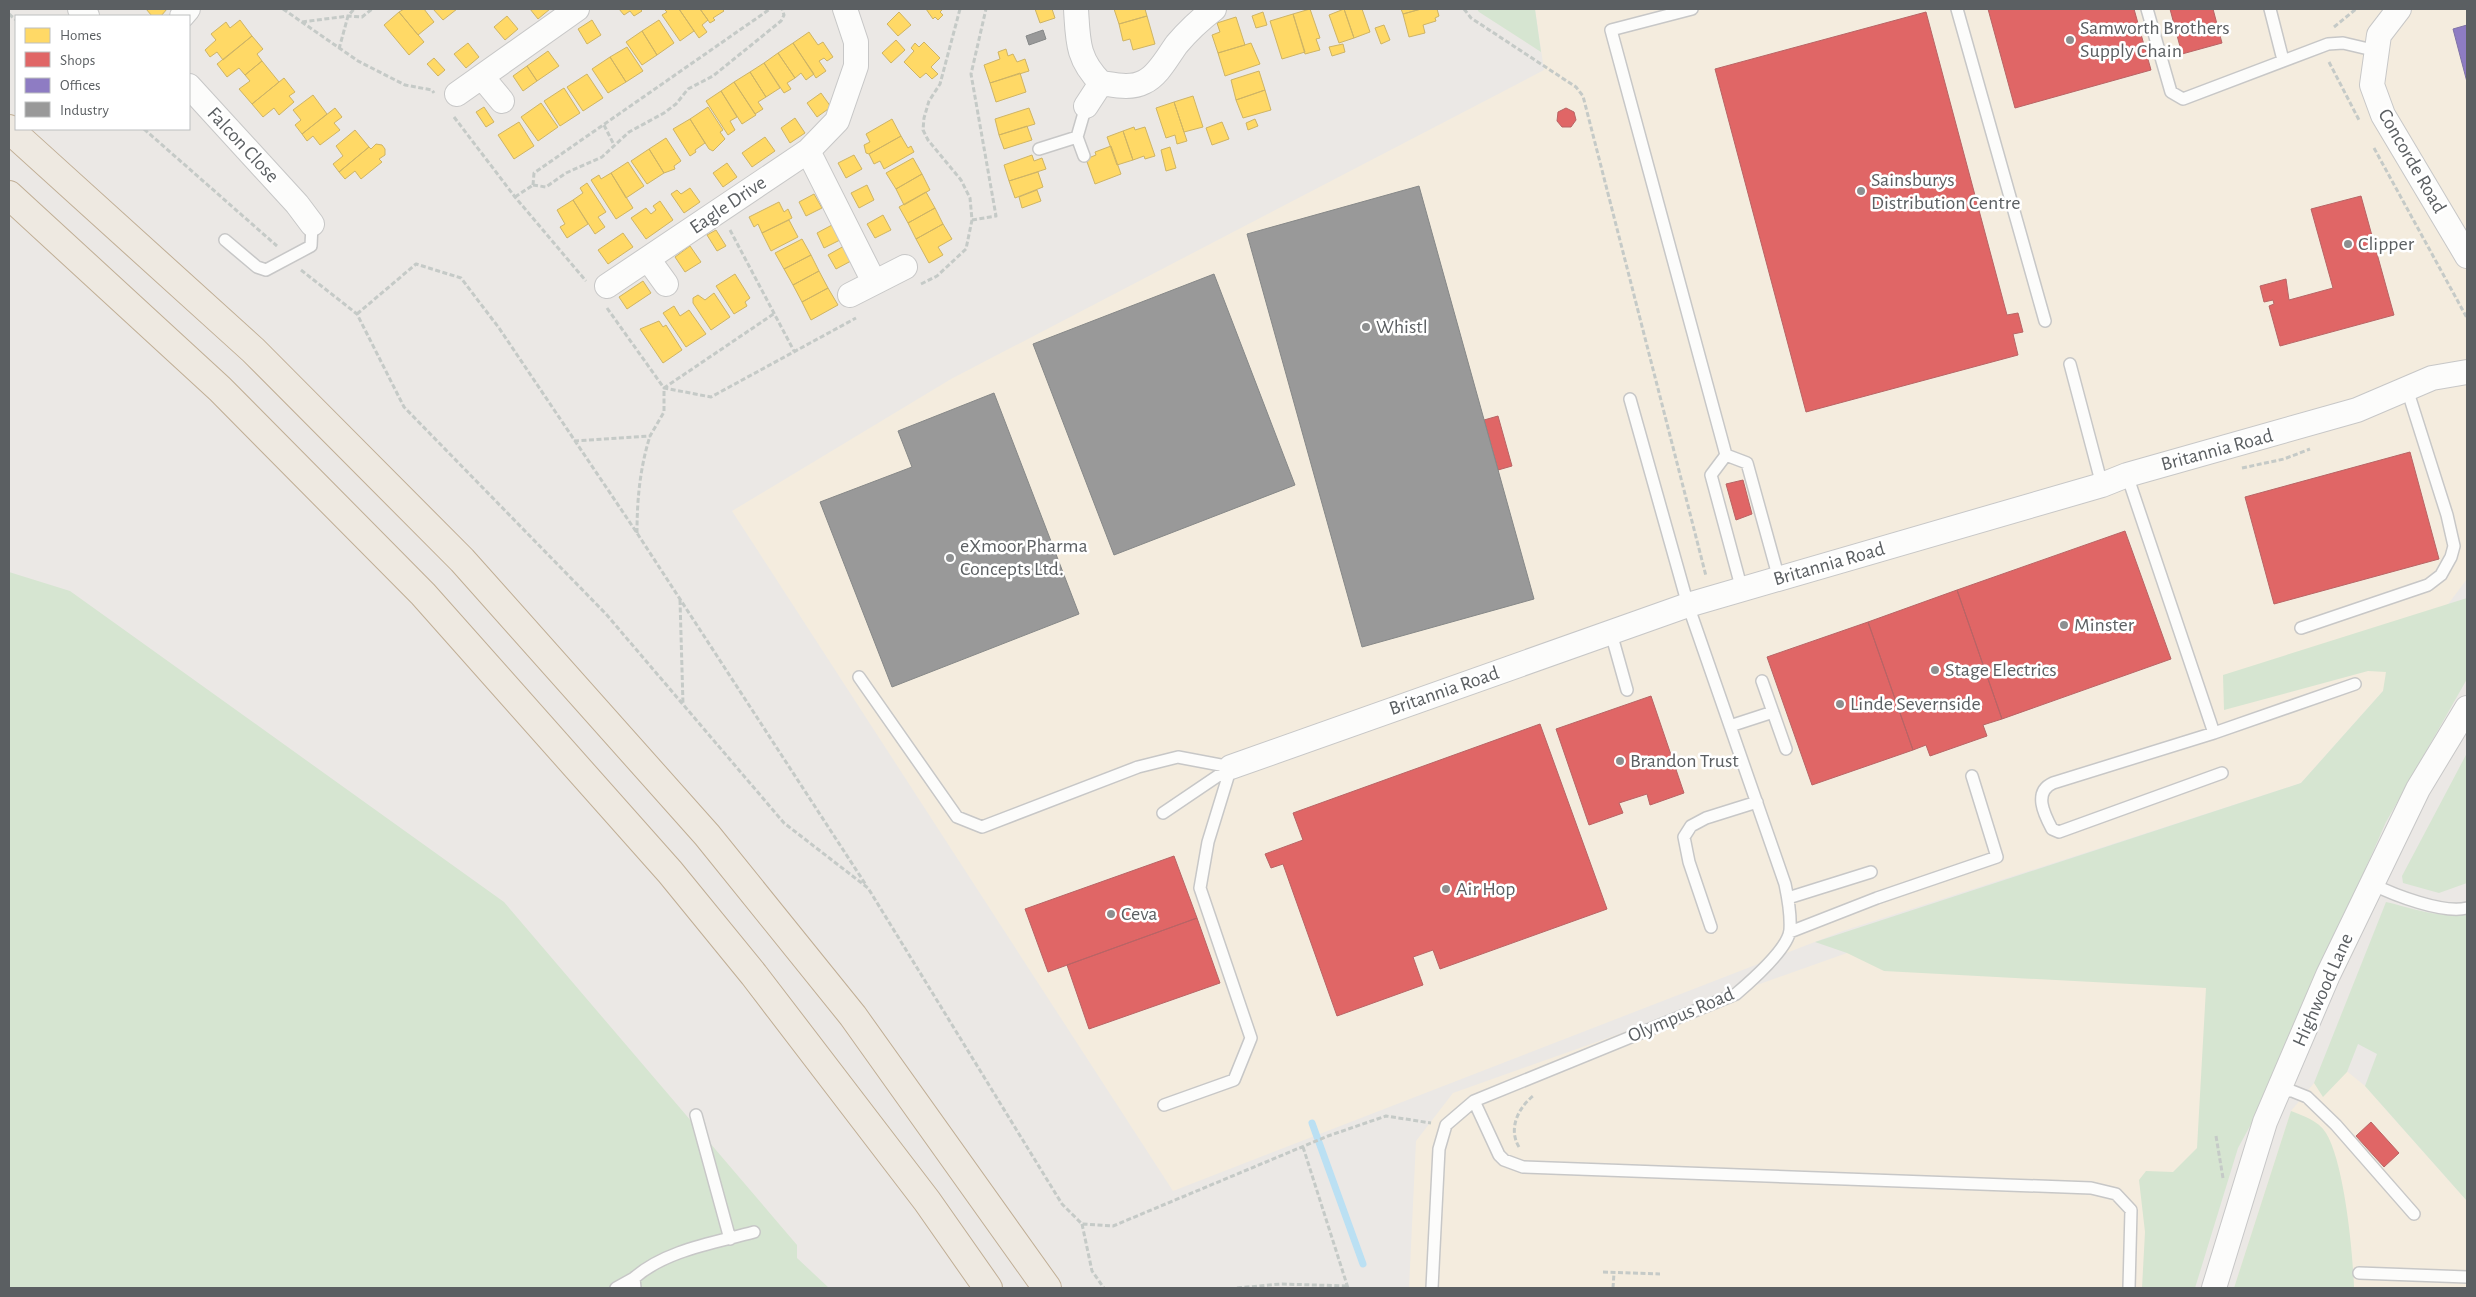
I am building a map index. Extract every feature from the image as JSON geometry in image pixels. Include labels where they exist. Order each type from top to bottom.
[{"type":"highway","points":[[9,129],[253,350],[462,560],[707,835],[847,1008],[1047,1288]]},
{"type":"highway","points":[[9,195],[220,389],[429,601],[670,872],[754,975],[903,1169],[988,1288]]},
{"type":"street","points":[[449,102],[577,9]]},
{"type":"street","name":"Eagle Drive","points":[[599,286],[648,259],[808,151],[837,121],[856,66],[856,42],[845,9]]},
{"type":"street","points":[[1076,9],[1079,49],[1083,62],[1101,82],[1120,85],[1136,85],[1145,82],[1200,19],[1214,9]]},
{"type":"street","name":"Concorde Road","points":[[2400,9],[2379,35],[2372,85],[2383,115],[2467,256]]},
{"type":"street","points":[[482,77],[502,101]]},
{"type":"street","points":[[1086,106],[1101,82]]},
{"type":"street","name":"Falcon Close","points":[[190,87],[304,198],[312,224]]},
{"type":"street","points":[[808,151],[874,282]]},
{"type":"street","points":[[648,259],[666,284]]},
{"type":"street","points":[[850,294],[905,267]]},
{"type":"street","name":"Britannia Road","points":[[2432,378],[2448,364],[2467,354]]},
{"type":"street","name":"Britannia Road","points":[[1231,767],[1688,605],[2102,485],[2127,475],[2357,410],[2432,378],[2467,372]]},
{"type":"street","name":"Highwood Lane","points":[[2214,1288],[2265,1122],[2328,975],[2418,788],[2467,708]]},
{"type":"lane","points":[[1692,9],[1611,30],[1726,454]]},
{"type":"lane","points":[[1957,9],[2046,321]]},
{"type":"lane","points":[[2147,9],[2171,92],[2183,98],[2328,44],[2343,43],[2377,51]]},
{"type":"lane","points":[[2270,9],[2284,60]]},
{"type":"lane","points":[[1084,156],[1077,137],[1086,106]]},
{"type":"lane","points":[[1039,149],[1077,137]]},
{"type":"lane","points":[[226,240],[257,267],[266,270],[311,246],[312,224]]},
{"type":"lane","points":[[2070,364],[2102,485]]},
{"type":"lane","points":[[2301,628],[2428,585],[2441,575],[2452,557],[2454,546],[2447,515],[2406,389]]},
{"type":"lane","points":[[1630,399],[1688,605],[1757,802],[1788,898],[1790,932],[1878,898],[1997,857],[1972,776]]},
{"type":"lane","points":[[1726,454],[1747,463],[1778,579]]},
{"type":"lane","points":[[1726,454],[1711,475],[1742,590]]},
{"type":"lane","points":[[2127,475],[2214,733]]},
{"type":"lane","points":[[1611,632],[1627,690]]},
{"type":"lane","points":[[859,677],[957,817],[982,826],[1138,767],[1178,757],[1231,767]]},
{"type":"lane","points":[[1762,681],[1786,748]]},
{"type":"lane","points":[[2222,773],[2059,832],[2052,829],[2041,800],[2042,792],[2046,786],[2053,783],[2214,733],[2355,684]]},
{"type":"lane","points":[[1730,726],[1773,712]]},
{"type":"lane","points":[[1163,813],[1231,767]]},
{"type":"lane","points":[[1164,1105],[1234,1080],[1251,1038],[1200,888],[1208,842],[1231,767]]},
{"type":"lane","points":[[1711,927],[1689,862],[1684,837],[1691,826],[1706,818],[1757,802]]},
{"type":"lane","points":[[1788,898],[1872,872]]},
{"type":"lane","points":[[2372,884],[2390,894],[2433,906],[2467,908]]},
{"type":"lane","name":"Olympus Road","points":[[1432,1288],[1439,1149],[1446,1125],[1474,1101],[1736,994],[1768,966],[1790,932]]},
{"type":"lane","points":[[2279,1091],[2292,1091],[2307,1097],[2336,1125],[2414,1214]]},
{"type":"lane","points":[[1474,1101],[1490,1138],[1504,1160],[1523,1167],[2091,1188],[2116,1194],[2132,1210],[2129,1288]]},
{"type":"lane","points":[[696,1115],[730,1238]]},
{"type":"lane","points":[[616,1288],[634,1283],[644,1269],[672,1255],[754,1232]]},
{"type":"lane","points":[[2359,1273],[2467,1277]]},
{"type":"path","points":[[284,9],[358,61],[405,85],[432,90],[449,102],[515,197],[599,286]]},
{"type":"path","points":[[339,49],[348,16],[354,9]]},
{"type":"path","points":[[301,22],[348,16],[362,17],[372,9]]},
{"type":"path","points":[[533,185],[534,173],[770,9]]},
{"type":"path","points":[[515,197],[533,185],[546,187],[566,173],[602,157],[614,145],[643,123],[664,113],[676,104],[688,89],[713,76],[781,21],[784,15],[782,9]]},
{"type":"path","points":[[972,220],[996,216],[971,74],[986,9]]},
{"type":"path","points":[[1464,9],[1471,18],[1576,87],[1583,96],[1707,579]]},
{"type":"path","points":[[604,125],[614,145]]},
{"type":"path","points":[[145,130],[267,238]]},
{"type":"path","points":[[720,211],[794,351]]},
{"type":"path","points":[[289,258],[357,314],[404,407],[606,614],[784,824],[868,888]]},
{"type":"path","points":[[357,314],[416,264],[461,278],[499,328],[573,441],[637,533],[868,888],[1062,1204],[1082,1224],[1092,1272],[1104,1288]]},
{"type":"path","points":[[637,533],[637,498],[643,459],[650,436],[664,412],[664,388],[774,313]]},
{"type":"path","points":[[573,441],[650,436]]},
{"type":"path","points":[[680,600],[683,704]]},
{"type":"path","points":[[1540,1093],[1532,1097],[1520,1108],[1516,1117],[1514,1138],[1524,1154],[1541,1168]]},
{"type":"path","points":[[1082,1224],[1113,1226],[1328,1136],[1386,1116],[1415,1120]]},
{"type":"path","points":[[1237,1288],[1281,1284],[1348,1287],[1303,1147]]},
{"type":"path","points":[[1603,1272],[1660,1274]]},
{"type":"path","points":[[1613,1288],[1614,1273]]},
{"type":"shaded area","points":[[1535,9],[2467,9],[2467,579],[2383,691],[2301,783],[1843,931],[1173,1191],[732,511],[951,379],[1544,70]]},
{"type":"shaded area","points":[[1847,953],[2276,970],[2172,1288],[1409,1288],[1416,1141],[1453,1093]]},
{"type":"shaded area","points":[[2327,1055],[2365,1086],[2467,1201],[2467,1288],[2234,1288],[2291,1111],[2314,1083]]},
{"type":"green space","points":[[1477,9],[1535,9],[1541,52],[1479,12]]},
{"type":"green space","points":[[9,572],[70,591],[504,902],[797,1245],[797,1258],[829,1288],[9,1288]]},
{"type":"green space","points":[[2467,598],[2467,679],[2386,822],[2261,1106],[2238,1148],[2195,1288],[2142,1288],[2145,1232],[2139,1180],[2146,1171],[2173,1172],[2197,1148],[2206,988],[1884,971],[1847,953],[1815,942],[2301,783],[2383,691],[2386,672],[2368,671],[2224,710],[2223,675]]},
{"type":"green space","points":[[2467,753],[2467,883],[2439,893],[2403,883],[2402,876]]},
{"type":"green space","points":[[2386,902],[2437,914],[2447,915],[2467,912],[2467,1201],[2365,1086],[2377,1054],[2358,1044],[2347,1072],[2323,1097],[2314,1083]]},
{"type":"green space","points":[[2291,1111],[2319,1125],[2326,1133],[2332,1147],[2343,1185],[2352,1253],[2354,1288],[2234,1288]]},
{"type":"building: Homes","points":[[146,9],[167,9],[162,15],[151,15]]},
{"type":"building: Homes","points":[[404,9],[424,9],[434,22],[418,35],[399,12]]},
{"type":"building: Homes","points":[[433,9],[457,9],[443,20]]},
{"type":"building: Homes","points":[[530,9],[550,9],[538,19]]},
{"type":"building: Homes","points":[[619,9],[640,9],[642,11],[634,16],[630,11],[624,15]]},
{"type":"building: Homes","points":[[664,9],[679,9],[694,31],[680,41],[662,15],[667,12]]},
{"type":"building: Homes","points":[[679,9],[700,9],[708,20],[702,25],[707,32],[699,38]]},
{"type":"building: Homes","points":[[700,9],[722,9],[724,11],[713,18],[715,20],[710,23]]},
{"type":"building: Homes","points":[[926,9],[943,9],[940,12],[943,15],[938,20],[935,17],[933,19]]},
{"type":"building: Homes","points":[[1035,9],[1052,9],[1055,18],[1040,23]]},
{"type":"building: Homes","points":[[1114,9],[1145,9],[1147,16],[1119,24]]},
{"type":"building: Homes","points":[[1310,9],[1320,38],[1316,39],[1320,50],[1305,54],[1293,14]]},
{"type":"building: Homes","points":[[1344,9],[1362,9],[1370,32],[1354,38]]},
{"type":"building: Homes","points":[[1344,9],[1354,38],[1339,43],[1329,15]]},
{"type":"building: Homes","points":[[1401,9],[1421,9],[1403,14]]},
{"type":"building: Homes","points":[[1421,9],[1437,9],[1439,16],[1435,18],[1436,21],[1423,25],[1425,33],[1409,37],[1403,14]]},
{"type":"building: Homes","points":[[399,12],[424,42],[409,55],[384,25]]},
{"type":"building: Homes","points":[[899,12],[911,25],[898,36],[887,24]]},
{"type":"building: Homes","points":[[1263,12],[1267,25],[1256,28],[1252,16]]},
{"type":"building: Homes","points":[[1293,14],[1305,52],[1282,59],[1270,21]]},
{"type":"building: Homes","points":[[507,16],[518,29],[505,40],[494,27]]},
{"type":"building: Homes","points":[[1147,16],[1155,44],[1133,50],[1130,39],[1123,41],[1119,24]]},
{"type":"building: Homes","points":[[1236,17],[1245,45],[1218,53],[1212,35],[1220,32],[1217,23]]},
{"type":"building: Homes","points":[[240,20],[252,36],[223,60],[217,52],[210,57],[205,50],[216,40],[211,34],[226,22],[230,28]]},
{"type":"building: Homes","points":[[592,20],[601,35],[587,44],[578,29]]},
{"type":"building: Homes","points":[[659,20],[674,43],[657,55],[642,31]]},
{"type":"building: Homes","points":[[1384,25],[1390,40],[1381,44],[1375,28]]},
{"type":"building: Homes","points":[[642,31],[657,55],[642,65],[626,42]]},
{"type":"building: Homes","points":[[809,32],[818,45],[823,42],[833,57],[827,61],[824,58],[819,61],[826,71],[816,78],[793,43]]},
{"type":"building: Homes","points":[[252,36],[263,49],[257,54],[262,61],[245,75],[239,68],[227,77],[217,64]]},
{"type":"building: Homes","points":[[896,40],[905,50],[891,63],[882,53]]},
{"type":"building: Homes","points":[[924,42],[940,58],[931,67],[938,74],[932,79],[926,73],[920,78],[904,62],[914,51],[911,48],[915,43],[919,47]]},
{"type":"building: Homes","points":[[468,43],[479,57],[466,68],[454,54]]},
{"type":"building: Homes","points":[[793,43],[814,74],[806,80],[801,73],[795,78],[778,53]]},
{"type":"building: Homes","points":[[1251,43],[1260,64],[1225,76],[1218,53]]},
{"type":"building: Homes","points":[[1343,44],[1345,52],[1332,56],[1329,47]]},
{"type":"building: Homes","points":[[627,47],[643,71],[626,82],[610,57]]},
{"type":"building: Homes","points":[[1006,49],[1008,56],[1013,54],[1017,62],[1025,59],[1029,71],[990,83],[984,65],[1000,59],[998,52]]},
{"type":"building: Homes","points":[[548,51],[559,66],[537,81],[527,66]]},
{"type":"building: Homes","points":[[778,53],[795,78],[787,83],[791,89],[784,93],[764,63]]},
{"type":"building: Homes","points":[[610,57],[626,82],[608,93],[592,69]]},
{"type":"building: Homes","points":[[434,58],[445,70],[438,76],[427,64]]},
{"type":"building: Homes","points":[[262,61],[279,82],[252,104],[239,89],[250,81],[245,75]]},
{"type":"building: Homes","points":[[764,63],[780,88],[766,97],[750,72]]},
{"type":"building: Homes","points":[[527,66],[537,81],[523,91],[513,76]]},
{"type":"building: Homes","points":[[1259,71],[1265,90],[1236,100],[1231,80]]},
{"type":"building: Homes","points":[[750,72],[766,97],[758,102],[763,109],[755,114],[734,82]]},
{"type":"building: Homes","points":[[1020,73],[1026,92],[996,102],[990,83]]},
{"type":"building: Homes","points":[[587,74],[603,98],[583,111],[567,87]]},
{"type":"building: Homes","points":[[284,78],[295,92],[289,96],[294,102],[279,115],[274,108],[263,117],[252,104]]},
{"type":"building: Homes","points":[[734,82],[756,115],[742,124],[721,91]]},
{"type":"building: Homes","points":[[564,88],[580,113],[560,126],[544,101]]},
{"type":"building: Homes","points":[[1265,90],[1271,110],[1243,118],[1236,100]]},
{"type":"building: Homes","points":[[721,91],[737,117],[730,121],[735,130],[728,135],[706,101]]},
{"type":"building: Homes","points":[[821,93],[831,107],[817,117],[807,103]]},
{"type":"building: Homes","points":[[313,95],[327,114],[302,134],[295,125],[301,120],[293,110]]},
{"type":"building: Homes","points":[[1193,96],[1203,127],[1184,132],[1174,102]]},
{"type":"building: Homes","points":[[1174,102],[1187,141],[1177,144],[1175,135],[1166,138],[1156,108]]},
{"type":"building: Homes","points":[[541,103],[558,127],[538,141],[521,117]]},
{"type":"building: Homes","points":[[484,107],[494,122],[486,127],[476,112]]},
{"type":"building: Homes","points":[[708,107],[723,130],[720,132],[725,139],[713,151],[709,149],[690,119]]},
{"type":"building: Homes","points":[[335,108],[342,117],[334,123],[340,130],[320,145],[313,136],[307,141],[302,134]]},
{"type":"building: Homes","points":[[1029,108],[1035,124],[999,135],[995,119]]},
{"type":"building: Homes","points":[[795,118],[805,133],[790,143],[781,128]]},
{"type":"building: Homes","points":[[690,119],[705,143],[690,156],[673,129]]},
{"type":"building: Homes","points":[[892,119],[901,136],[869,154],[866,153],[864,145],[870,142],[866,134]]},
{"type":"building: Homes","points":[[1255,119],[1258,126],[1248,130],[1246,123]]},
{"type":"building: Homes","points":[[519,122],[534,146],[514,159],[498,135]]},
{"type":"building: Homes","points":[[1222,122],[1229,139],[1212,145],[1206,128]]},
{"type":"building: Homes","points":[[1027,126],[1032,140],[1004,149],[999,135]]},
{"type":"building: Homes","points":[[1134,127],[1135,130],[1145,127],[1155,156],[1145,159],[1144,156],[1133,160],[1123,131]]},
{"type":"building: Homes","points":[[355,130],[369,147],[339,172],[333,164],[343,156],[336,146]]},
{"type":"building: Homes","points":[[1123,131],[1133,160],[1117,165],[1107,137]]},
{"type":"building: Homes","points":[[901,136],[908,148],[911,146],[914,152],[884,169],[880,161],[874,164],[869,154]]},
{"type":"building: Homes","points":[[765,137],[775,151],[752,167],[742,153]]},
{"type":"building: Homes","points":[[666,138],[681,161],[674,166],[675,169],[664,173],[649,149]]},
{"type":"building: Homes","points":[[376,144],[382,145],[385,149],[385,155],[379,159],[382,162],[361,179],[355,171],[345,179],[339,172],[369,147],[371,149]]},
{"type":"building: Homes","points":[[1111,146],[1121,174],[1095,184],[1086,159],[1096,155],[1095,152]]},
{"type":"building: Homes","points":[[1170,147],[1176,168],[1166,171],[1161,150]]},
{"type":"building: Homes","points":[[649,149],[664,173],[647,184],[631,161]]},
{"type":"building: Homes","points":[[854,155],[862,169],[846,178],[838,163]]},
{"type":"building: Homes","points":[[1032,155],[1034,161],[1042,158],[1046,169],[1009,181],[1004,165]]},
{"type":"building: Homes","points":[[913,158],[922,174],[896,189],[886,173]]},
{"type":"building: Homes","points":[[628,162],[644,186],[626,198],[611,173]]},
{"type":"building: Homes","points":[[727,163],[737,177],[723,187],[713,173]]},
{"type":"building: Homes","points":[[1038,172],[1043,187],[1015,198],[1009,181]]},
{"type":"building: Homes","points":[[611,173],[633,208],[616,219],[591,180],[599,175],[601,179]]},
{"type":"building: Homes","points":[[922,174],[930,190],[904,205],[896,189]]},
{"type":"building: Homes","points":[[587,183],[606,212],[598,217],[605,227],[595,234],[573,200],[583,193],[580,188]]},
{"type":"building: Homes","points":[[867,185],[874,200],[859,208],[851,193]]},
{"type":"building: Homes","points":[[690,188],[700,202],[684,213],[671,194],[677,190],[681,194]]},
{"type":"building: Homes","points":[[1037,190],[1041,201],[1022,208],[1019,197]]},
{"type":"building: Homes","points":[[926,192],[935,208],[908,223],[899,207]]},
{"type":"building: Homes","points":[[814,194],[822,208],[806,216],[799,202]]},
{"type":"building: Homes","points":[[573,200],[588,224],[567,238],[560,227],[565,224],[557,210]]},
{"type":"building: Homes","points":[[660,201],[673,220],[646,239],[631,218],[646,208],[651,214],[656,210],[653,206]]},
{"type":"building: Homes","points":[[779,202],[784,212],[788,209],[792,218],[762,233],[758,224],[754,227],[749,217]]},
{"type":"building: Homes","points":[[935,208],[943,224],[916,239],[908,223]]},
{"type":"building: Homes","points":[[883,215],[891,230],[875,238],[867,224]]},
{"type":"building: Homes","points":[[789,220],[798,237],[771,251],[762,233]]},
{"type":"building: Homes","points":[[943,224],[952,239],[938,247],[943,255],[929,263],[916,239]]},
{"type":"building: Homes","points":[[832,225],[840,240],[824,248],[817,233]]},
{"type":"building: Homes","points":[[716,230],[726,246],[717,251],[707,235]]},
{"type":"building: Homes","points":[[623,233],[633,247],[608,264],[598,250]]},
{"type":"building: Homes","points":[[802,239],[811,255],[784,269],[775,253]]},
{"type":"building: Homes","points":[[690,246],[701,262],[685,272],[675,257]]},
{"type":"building: Homes","points":[[844,246],[851,261],[836,269],[828,255]]},
{"type":"building: Homes","points":[[811,255],[819,271],[793,285],[784,269]]},
{"type":"building: Homes","points":[[819,271],[828,288],[802,302],[793,285]]},
{"type":"building: Homes","points":[[735,274],[750,298],[745,302],[747,306],[734,314],[716,286]]},
{"type":"building: Homes","points":[[643,281],[651,293],[627,309],[619,297]]},
{"type":"building: Homes","points":[[828,288],[838,305],[811,320],[802,302]]},
{"type":"building: Homes","points":[[714,293],[730,317],[711,330],[693,303],[693,298],[698,295],[705,300]]},
{"type":"building: Homes","points":[[674,306],[680,316],[689,310],[706,334],[686,347],[663,313]]},
{"type":"building: Homes","points":[[659,321],[663,327],[666,325],[682,350],[663,363],[640,329]]},
{"type":"building: Shops","name":"Samworth Brothers Supply Chain","points":[[1988,9],[2134,9],[2151,70],[2015,108]]},
{"type":"building: Shops","points":[[2170,9],[2213,9],[2222,43],[2182,54]]},
{"type":"building: Shops","name":"Sainsburys Distribution Centre","points":[[1926,12],[2007,315],[2018,313],[2023,332],[2013,334],[2018,355],[1806,412],[1715,69]]},
{"type":"building: Shops","points":[[1566,108],[1574,112],[1576,120],[1571,127],[1562,127],[1557,121],[1558,112]]},
{"type":"building: Shops","name":"Clipper","points":[[2361,196],[2394,315],[2280,346],[2269,306],[2274,304],[2273,300],[2264,302],[2260,286],[2286,279],[2289,300],[2333,288],[2311,209]]},
{"type":"building: Shops","points":[[1498,416],[1512,466],[1498,470],[1484,420]]},
{"type":"building: Shops","points":[[2410,452],[2439,559],[2274,604],[2245,497]]},
{"type":"building: Shops","points":[[1743,480],[1752,514],[1736,520],[1726,484]]},
{"type":"building: Shops","name":"Minster","points":[[2125,531],[2171,659],[2002,719],[1957,590]]},
{"type":"building: Shops","name":"Stage Electrics","points":[[1957,590],[2002,719],[1983,725],[1987,736],[1930,756],[1926,745],[1913,750],[1868,622]]},
{"type":"building: Shops","name":"Linde Severnside","points":[[1868,622],[1913,750],[1812,785],[1767,657]]},
{"type":"building: Shops","name":"Brandon Trust","points":[[1651,696],[1684,793],[1650,805],[1647,794],[1619,803],[1623,813],[1589,825],[1556,729]]},
{"type":"building: Shops","name":"Air Hop","points":[[1540,724],[1607,909],[1440,969],[1433,950],[1413,957],[1423,985],[1337,1016],[1283,864],[1271,868],[1265,854],[1303,840],[1293,813]]},
{"type":"building: Shops","name":"Ceva","points":[[1174,856],[1197,918],[1048,972],[1025,909]]},
{"type":"building: Shops","name":"Ceva","points":[[1197,918],[1220,983],[1089,1029],[1067,965]]},
{"type":"building: Shops","points":[[2371,1122],[2399,1153],[2384,1167],[2356,1136]]},
{"type":"building: Offices","points":[[2467,25],[2467,82],[2453,29]]},
{"type":"building: Industry","points":[[1043,30],[1046,39],[1029,45],[1026,36]]},
{"type":"building: Industry","name":"Whistl","points":[[1419,186],[1534,599],[1362,647],[1247,234]]},
{"type":"building: Industry","points":[[1214,274],[1295,485],[1114,555],[1033,344]]},
{"type":"building: Industry","name":"eXmoor Pharma Concepts Ltd.","points":[[994,393],[1079,614],[892,687],[820,502],[912,467],[898,431]]},
{"type":"waterway","points":[[1312,1123],[1363,1264]]},
{"type":"place","name":"Samworth Brothers Supply Chain","points":[[2070,40]]},
{"type":"place","name":"Sainsburys Distribution Centre","points":[[1861,191]]},
{"type":"place","name":"Clipper","points":[[2348,244]]},
{"type":"place","name":"Whistl","points":[[1366,327]]},
{"type":"place","name":"eXmoor Pharma Concepts Ltd.","points":[[950,558]]},
{"type":"place","name":"Minster","points":[[2064,625]]},
{"type":"place","name":"Stage Electrics","points":[[1935,670]]},
{"type":"place","name":"Linde Severnside","points":[[1840,704]]},
{"type":"place","name":"Brandon Trust","points":[[1620,761]]},
{"type":"place","name":"Air Hop","points":[[1446,889]]},
{"type":"place","name":"Ceva","points":[[1111,914]]}]
